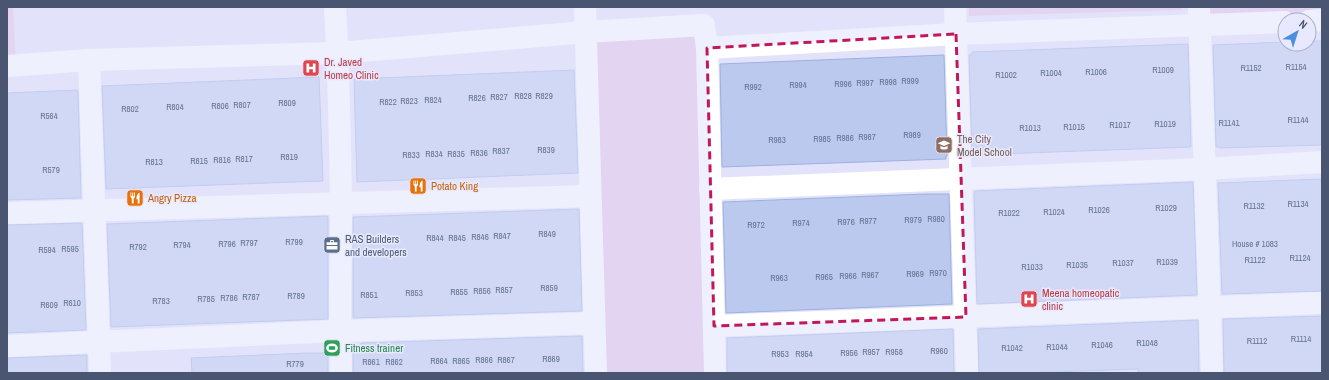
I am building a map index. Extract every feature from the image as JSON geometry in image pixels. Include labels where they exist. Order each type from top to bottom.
[{"type":"street","points":[[336,7],[341,204],[341,373]]},
{"type":"street","points":[[585,7],[596,373]]},
{"type":"street","points":[[955,7],[968,373]]},
{"type":"street","points":[[7,66],[89,60],[338,53],[586,32],[704,16],[707,48],[715,373]]},
{"type":"street","points":[[1199,16],[1212,373]]},
{"type":"street","points":[[707,48],[956,34],[1199,16],[1277,21]]},
{"type":"street","points":[[89,60],[100,373]]},
{"type":"street","points":[[710,189],[1204,169],[1322,162]]},
{"type":"street","points":[[7,213],[590,196]]},
{"type":"street","points":[[714,326],[1322,303]]},
{"type":"street","points":[[7,346],[340,331],[594,323]]},
{"type":"highlighted area","points":[[956,34],[966,317],[714,326],[707,48]]},
{"type":"shaded area","points":[[7,7],[13,7],[16,65],[7,66]]},
{"type":"shaded area","points":[[969,7],[1181,7],[1181,10],[969,16]]},
{"type":"shaded area","points":[[1199,7],[1322,7],[1322,20],[1317,20],[1317,12],[1277,12],[1277,20],[1199,25]]},
{"type":"shaded area","points":[[704,25],[715,373],[596,373],[586,32]]},
{"type":"building","points":[[1317,41],[1322,41],[1322,145],[1216,147],[1213,45],[1277,42],[1277,52],[1317,52]]},
{"type":"building","points":[[1188,44],[1191,147],[972,155],[969,55],[972,55],[972,52]]},
{"type":"building","points":[[944,55],[946,159],[722,167],[720,64]]},
{"type":"building","points":[[574,70],[578,173],[357,182],[354,79]]},
{"type":"building","points":[[319,77],[323,181],[106,189],[102,86]]},
{"type":"building","points":[[78,90],[81,198],[7,200],[7,93]]},
{"type":"building","points":[[1322,179],[1322,291],[1222,294],[1218,183]]},
{"type":"building","points":[[1193,182],[1197,295],[977,304],[975,191]]},
{"type":"building","points":[[949,194],[952,304],[726,313],[723,202]]},
{"type":"building","points":[[579,209],[582,311],[353,318],[353,217]]},
{"type":"building","points":[[327,216],[328,319],[111,327],[107,224]]},
{"type":"building","points":[[82,223],[86,330],[7,333],[7,225]]},
{"type":"building","points":[[1322,316],[1322,373],[1224,373],[1223,319]]},
{"type":"building","points":[[1198,320],[1199,373],[1138,373],[1138,369],[979,373],[978,329]]},
{"type":"building","points":[[953,329],[954,373],[727,373],[727,338]]},
{"type":"building","points":[[582,336],[583,373],[353,373],[353,353],[361,353],[361,343]]},
{"type":"building","points":[[328,353],[328,373],[192,373],[191,358]]},
{"type":"building","points":[[87,355],[87,373],[7,373],[7,358]]},
{"type":"place","name":"Dr. Javed Homeo Clinic","points":[[311,68]]},
{"type":"place","name":"The City Model School","points":[[944,145]]},
{"type":"place","name":"Potato King","points":[[418,186]]},
{"type":"place","name":"Angry Pizza","points":[[135,198]]},
{"type":"place","name":"RAS Builders and developers","points":[[332,245]]},
{"type":"place","name":"Meena homeopatic clinic","points":[[1029,299]]},
{"type":"place","name":"Fitness trainer","points":[[332,348]]}]
